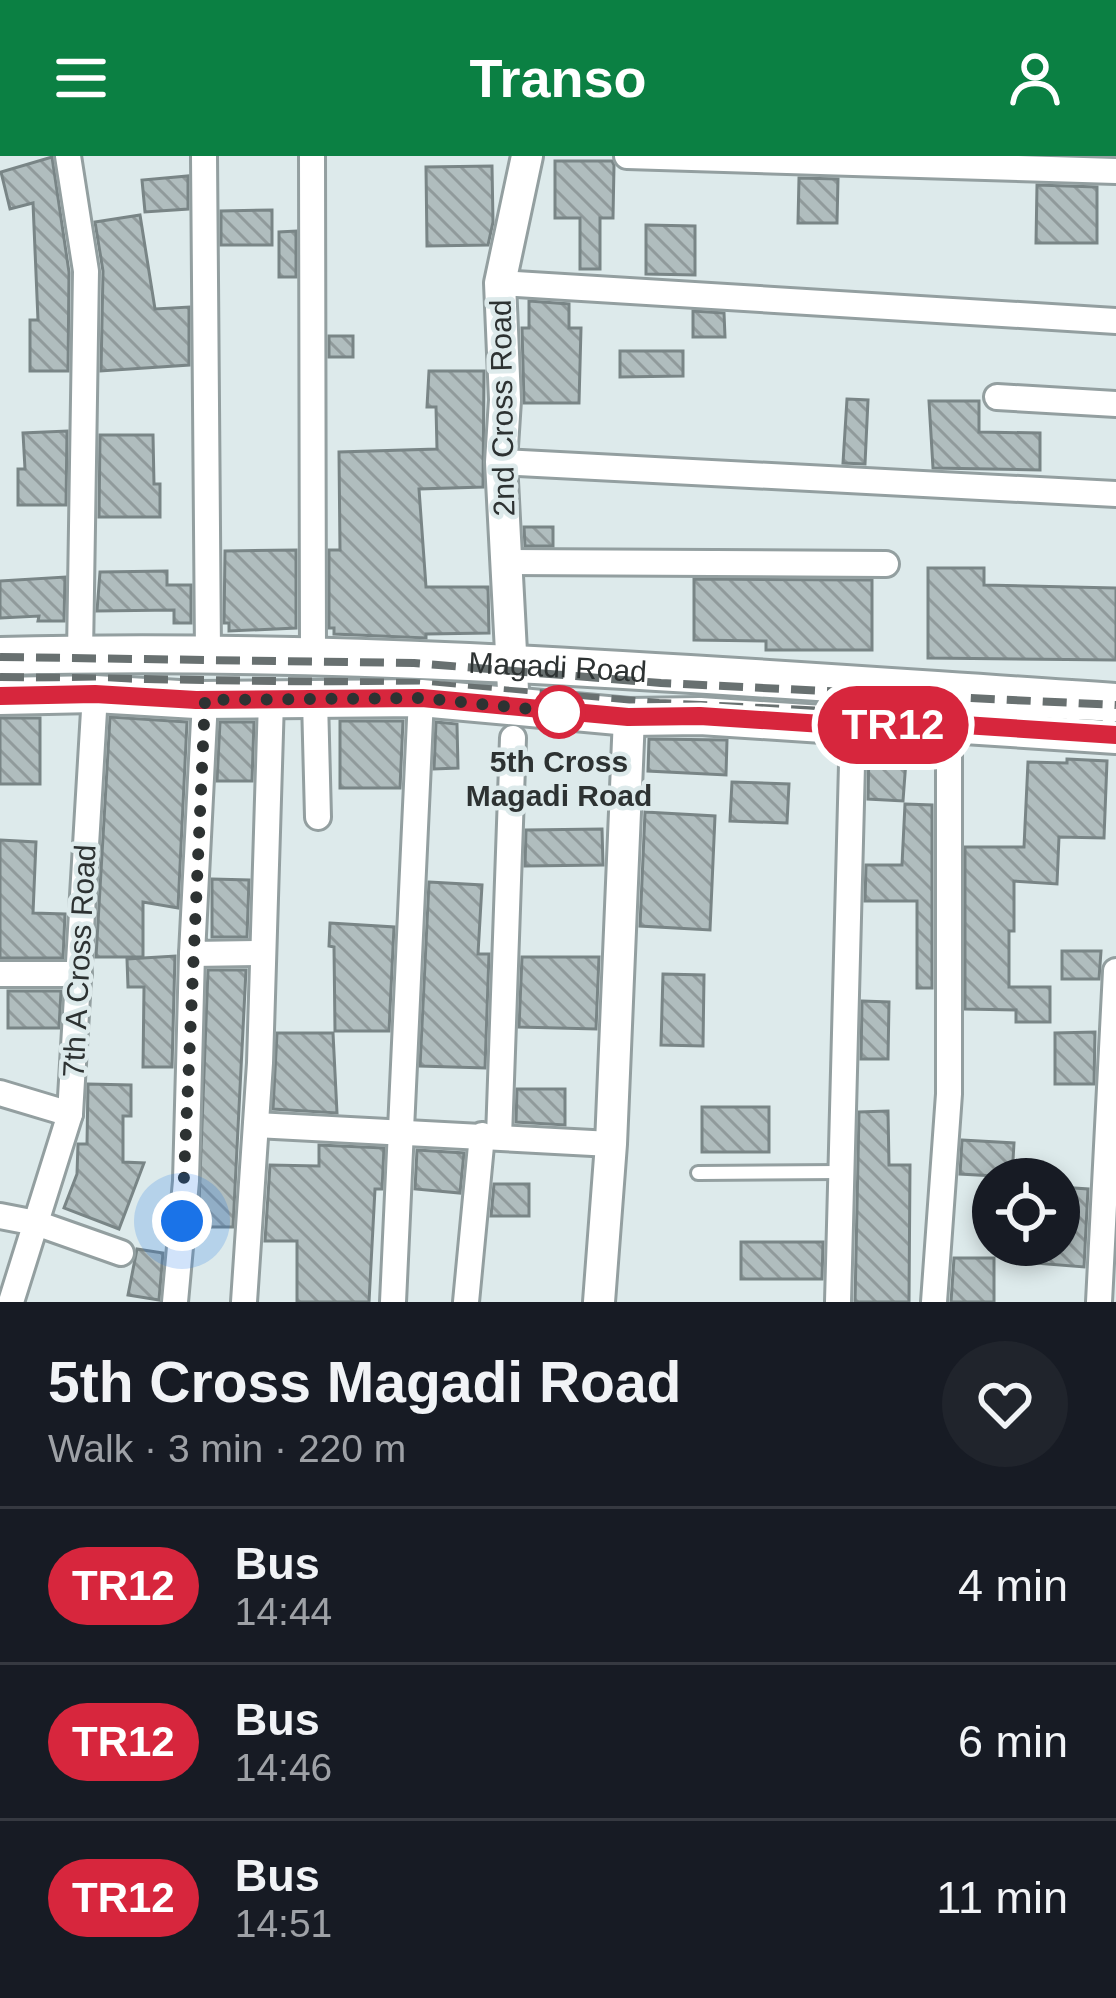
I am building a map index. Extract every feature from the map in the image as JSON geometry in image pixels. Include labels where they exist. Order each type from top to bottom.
[{"type":"main road","name":"Magadi Road","points":[[0,656],[208,652],[512,662],[1116,702]]},
{"type":"main road","name":"Magadi Road","points":[[0,696],[422,698],[513,724],[700,716],[1116,735]]},
{"type":"street","points":[[68,156],[86,272],[80,654]]},
{"type":"street","points":[[204,156],[208,652]]},
{"type":"street","points":[[311,156],[314,657]]},
{"type":"street","name":"2nd Cross Road","points":[[513,724],[501,461],[505,400],[500,283],[527,156]]},
{"type":"street","points":[[627,156],[897,160],[1116,171]]},
{"type":"street","points":[[500,283],[1116,321]]},
{"type":"street","points":[[997,398],[1116,404]]},
{"type":"street","points":[[501,461],[1116,494]]},
{"type":"street","points":[[506,562],[886,564]]},
{"type":"street","name":"7th A Cross Road","points":[[11,1302],[70,1114],[95,694]]},
{"type":"street","points":[[393,1302],[422,698]]},
{"type":"street","points":[[175,1302],[186,1181],[205,700]]},
{"type":"street","points":[[244,1302],[256,1125],[271,700]]},
{"type":"street","points":[[315,700],[318,817]]},
{"type":"street","points":[[599,1302],[611,1144],[628,717]]},
{"type":"street","points":[[466,1302],[490,1136],[513,724]]},
{"type":"street","points":[[934,1302],[949,1094],[949,724]]},
{"type":"street","points":[[838,1302],[853,726]]},
{"type":"street","points":[[192,954],[263,953]]},
{"type":"street","points":[[1100,1302],[1116,971]]},
{"type":"street","points":[[0,974],[79,974]]},
{"type":"street","points":[[0,1093],[70,1114]]},
{"type":"street","points":[[256,1125],[611,1144]]},
{"type":"street","points":[[0,1216],[36,1223],[122,1253]]},
{"type":"lane","points":[[698,1174],[841,1172]]},
{"type":"building","points":[[52,157],[69,272],[68,371],[30,371],[30,320],[38,320],[33,203],[10,209],[1,172]]},
{"type":"building","points":[[555,161],[612,161],[614,165],[613,218],[600,218],[600,269],[580,269],[580,218],[555,218]]},
{"type":"building","points":[[492,166],[493,222],[488,245],[427,246],[426,167]]},
{"type":"building","points":[[188,176],[188,209],[145,212],[142,180]]},
{"type":"building","points":[[799,178],[838,179],[837,223],[798,223]]},
{"type":"building","points":[[1037,185],[1097,187],[1097,243],[1036,243]]},
{"type":"building","points":[[272,210],[272,245],[221,245],[221,211]]},
{"type":"building","points":[[140,215],[155,309],[189,307],[189,365],[101,371],[103,271],[95,222]]},
{"type":"building","points":[[646,225],[695,226],[695,275],[646,274]]},
{"type":"building","points":[[296,231],[296,277],[279,277],[279,232]]},
{"type":"building","points":[[529,301],[569,304],[569,328],[581,328],[579,403],[524,403],[522,328],[529,328]]},
{"type":"building","points":[[693,311],[724,313],[725,337],[693,337]]},
{"type":"building","points":[[329,336],[353,336],[353,357],[329,357]]},
{"type":"building","points":[[620,351],[683,351],[683,376],[620,377]]},
{"type":"building","points":[[429,371],[484,371],[483,487],[419,489],[426,587],[488,587],[489,633],[426,634],[426,638],[334,634],[334,628],[329,628],[329,550],[340,550],[339,452],[437,449],[436,407],[427,407]]},
{"type":"building","points":[[847,399],[868,400],[865,464],[843,463]]},
{"type":"building","points":[[929,401],[979,401],[979,432],[1040,433],[1040,470],[933,468]]},
{"type":"building","points":[[67,431],[66,505],[18,505],[18,469],[25,469],[23,433]]},
{"type":"building","points":[[100,435],[153,435],[160,517],[99,517]]},
{"type":"building","points":[[524,527],[553,527],[553,546],[525,546]]},
{"type":"building","points":[[296,550],[296,628],[229,631],[229,623],[224,623],[225,551]]},
{"type":"building","points":[[928,568],[984,568],[984,585],[1116,588],[1116,660],[928,658]]},
{"type":"building","points":[[167,571],[167,585],[191,585],[191,623],[174,623],[174,610],[97,611],[100,572]]},
{"type":"building","points":[[65,577],[64,621],[38,621],[39,616],[0,618],[0,581]]},
{"type":"building","points":[[694,579],[872,580],[872,650],[766,650],[766,641],[694,640]]},
{"type":"building","points":[[110,717],[187,722],[178,908],[143,902],[143,957],[96,957]]},
{"type":"building","points":[[0,718],[40,718],[40,784],[0,784]]},
{"type":"building","points":[[340,721],[403,721],[400,788],[340,788]]},
{"type":"building","points":[[220,722],[254,722],[252,781],[217,781]]},
{"type":"building","points":[[436,722],[457,724],[458,768],[434,769]]},
{"type":"building","points":[[649,739],[727,740],[726,775],[648,771]]},
{"type":"building","points":[[907,747],[903,801],[868,799],[869,748]]},
{"type":"building","points":[[1067,759],[1107,761],[1104,838],[1059,837],[1057,884],[1014,881],[1014,931],[1009,931],[1009,987],[1050,987],[1050,1022],[1016,1022],[1016,1010],[965,1009],[965,847],[1024,847],[1028,762],[1067,763]]},
{"type":"building","points":[[732,782],[789,784],[787,823],[730,821]]},
{"type":"building","points":[[905,804],[932,805],[932,988],[917,988],[917,901],[865,901],[866,865],[902,865]]},
{"type":"building","points":[[645,812],[715,816],[710,930],[640,926]]},
{"type":"building","points":[[602,829],[603,865],[525,866],[526,830]]},
{"type":"building","points":[[0,840],[36,842],[33,913],[65,914],[63,958],[0,958]]},
{"type":"building","points":[[212,879],[249,880],[247,937],[212,937]]},
{"type":"building","points":[[429,882],[482,885],[478,954],[489,954],[485,1068],[420,1066]]},
{"type":"building","points":[[330,923],[394,927],[389,1031],[335,1031]]},
{"type":"building","points":[[1062,951],[1101,951],[1099,979],[1062,979]]},
{"type":"building","points":[[175,956],[172,1067],[143,1067],[144,987],[128,987],[127,959]]},
{"type":"building","points":[[522,957],[599,957],[596,1029],[519,1027]]},
{"type":"building","points":[[208,970],[246,970],[233,1227],[198,1227]]},
{"type":"building","points":[[663,974],[704,975],[703,1046],[661,1045]]},
{"type":"building","points":[[8,991],[61,991],[59,1028],[8,1028]]},
{"type":"building","points":[[862,1001],[889,1002],[888,1059],[861,1059]]},
{"type":"building","points":[[1095,1032],[1094,1084],[1055,1084],[1055,1033]]},
{"type":"building","points":[[277,1033],[333,1033],[337,1113],[273,1109]]},
{"type":"building","points":[[88,1084],[131,1085],[131,1116],[123,1116],[123,1162],[144,1163],[119,1229],[64,1208],[77,1174],[78,1144],[87,1144]]},
{"type":"building","points":[[517,1089],[565,1089],[565,1125],[516,1122]]},
{"type":"building","points":[[702,1107],[769,1107],[769,1152],[702,1152]]},
{"type":"building","points":[[888,1111],[889,1165],[910,1165],[909,1302],[855,1302],[859,1112]]},
{"type":"building","points":[[962,1140],[1014,1143],[1013,1158],[972,1158],[972,1175],[960,1174]]},
{"type":"building","points":[[319,1145],[384,1148],[382,1189],[375,1189],[369,1302],[297,1302],[297,1241],[265,1241],[270,1165],[319,1166]]},
{"type":"building","points":[[417,1150],[464,1153],[460,1193],[415,1189]]},
{"type":"building","points":[[494,1184],[529,1184],[529,1216],[491,1216]]},
{"type":"building","points":[[1080,1188],[1088,1189],[1084,1267],[1072,1266],[1080,1266]]},
{"type":"building","points":[[741,1242],[823,1242],[822,1279],[741,1279]]},
{"type":"building","points":[[137,1249],[163,1253],[159,1300],[128,1295]]},
{"type":"building","points":[[954,1258],[972,1258],[972,1266],[994,1266],[994,1302],[951,1302]]},
{"type":"railway","points":[[0,657],[414,663],[661,683],[1116,705]]},
{"type":"railway","points":[[0,677],[414,683],[659,703],[1116,725]]},
{"type":"bus line","name":"TR12","points":[[0,696],[422,698],[628,717],[700,716],[853,726],[949,724],[1116,735]]},
{"type":"place","name":"5th Cross Magadi Road","points":[[559,712]]},
{"type":"route","points":[[182,1221],[205,700],[422,698],[559,712]]}]
